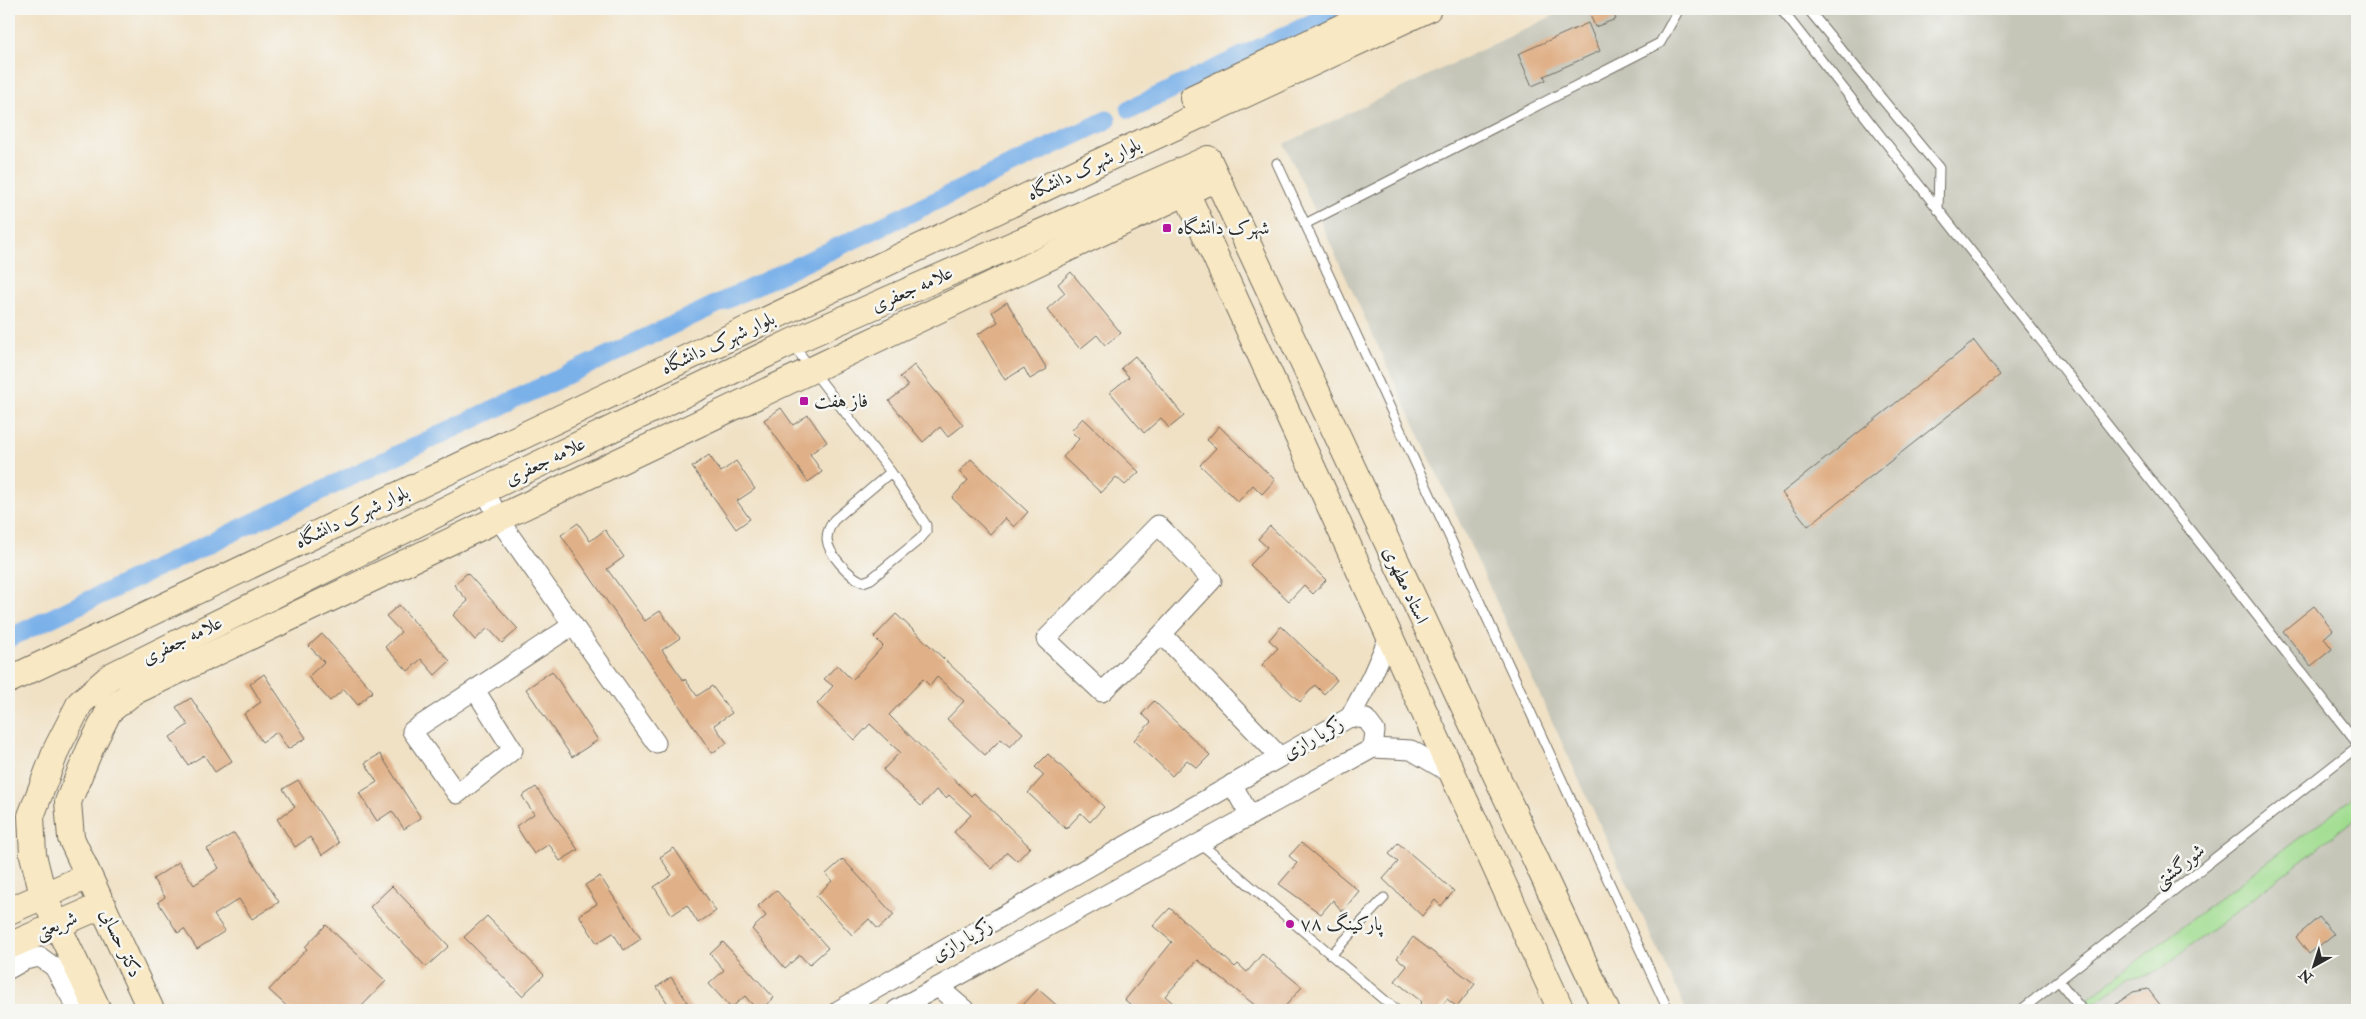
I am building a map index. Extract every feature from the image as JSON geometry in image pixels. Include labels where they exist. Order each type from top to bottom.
[{"type":"street","name":"بلوار شهرک دانشگاه","points":[[9,660],[1380,9]]},
{"type":"street","name":"بلوار شهرک دانشگاه","points":[[9,680],[1077,172],[1428,9]]},
{"type":"street","name":"علامه جعفری","points":[[43,895],[33,855],[31,816],[57,748],[80,703],[111,676],[485,490],[792,342],[1212,169]]},
{"type":"street","name":"استاد مطهری","points":[[1212,169],[1606,1010]]},
{"type":"street","name":"علامه جعفری","points":[[88,876],[71,838],[68,802],[90,749],[109,711],[133,692],[813,370],[1181,182]]},
{"type":"street","name":"استاد مطهری","points":[[1181,182],[1562,1010]]},
{"type":"street","points":[[485,490],[499,520],[656,744]]},
{"type":"street","points":[[1158,525],[1212,580],[1162,634],[1102,692],[1046,639],[1158,525]]},
{"type":"street","points":[[474,690],[514,750],[457,794],[412,731],[474,690],[573,625]]},
{"type":"street","points":[[1162,634],[1280,757]]},
{"type":"street","points":[[1350,716],[1371,678],[1389,637]]},
{"type":"street","name":"زکریا رازی","points":[[839,1010],[1350,716],[1366,719],[1375,731],[1373,748],[896,1010]]},
{"type":"street","points":[[1373,748],[1411,750],[1452,774]]},
{"type":"street","points":[[1232,784],[1250,816]]},
{"type":"street","name":"شریعتی","points":[[9,912],[88,876]]},
{"type":"street","name":"دکتر حسابی","points":[[88,876],[152,1010]]},
{"type":"street","points":[[43,895],[98,1010]]},
{"type":"street","name":"شریعتی","points":[[9,946],[103,904]]},
{"type":"street","points":[[959,942],[973,968]]},
{"type":"street","points":[[9,969],[25,960],[40,957],[54,967],[78,1010]]},
{"type":"street","points":[[938,987],[966,1010]]},
{"type":"lane","points":[[1305,224],[1660,44],[1680,9]]},
{"type":"lane","points":[[1782,9],[2357,743]]},
{"type":"lane","points":[[1808,9],[1939,168],[1938,210]]},
{"type":"lane","points":[[1277,163],[1668,1010]]},
{"type":"lane","points":[[792,342],[891,472],[926,525],[926,532],[871,579],[863,582],[853,578],[832,551],[827,540],[828,529],[834,520],[891,472]]},
{"type":"lane","name":"شورگشتی","points":[[2020,1010],[2357,747]]},
{"type":"lane","points":[[1200,843],[1396,1010]]},
{"type":"lane","points":[[1331,955],[1384,898]]},
{"type":"lane","points":[[2059,981],[2082,1010]]},
{"type":"shaded area","points":[[1567,9],[2357,9],[2357,1010],[1686,1010],[1284,144]]},
{"type":"green space","points":[[2356,795],[2357,817],[2157,972],[2130,978],[2092,1005],[2087,999]]},
{"type":"building","points":[[1588,9],[1612,9],[1616,19],[1595,27]]},
{"type":"building","points":[[1588,23],[1600,51],[1544,76],[1546,80],[1532,86],[1518,54]]},
{"type":"building","points":[[1071,272],[1121,333],[1105,345],[1097,335],[1080,349],[1047,309],[1065,293],[1058,284]]},
{"type":"building","points":[[1007,302],[1047,369],[1030,379],[1024,368],[1005,380],[978,334],[998,322],[992,312]]},
{"type":"building","points":[[1974,341],[2000,375],[1808,526],[1782,493]]},
{"type":"building","points":[[1135,356],[1184,416],[1169,428],[1161,418],[1144,433],[1110,392],[1129,377],[1121,368]]},
{"type":"building","points":[[914,365],[963,425],[948,437],[940,427],[923,442],[889,401],[908,386],[900,377]]},
{"type":"building","points":[[781,408],[793,425],[808,415],[827,442],[810,454],[822,472],[808,482],[764,420]]},
{"type":"building","points":[[1083,418],[1139,472],[1125,485],[1116,477],[1101,493],[1063,457],[1079,439],[1071,431]]},
{"type":"building","points":[[1219,426],[1275,480],[1262,494],[1253,485],[1238,502],[1200,465],[1216,448],[1207,440]]},
{"type":"building","points":[[709,455],[721,472],[736,461],[755,489],[737,501],[750,519],[736,529],[692,467]]},
{"type":"building","points":[[971,459],[1028,512],[1014,527],[1005,518],[990,534],[952,498],[968,480],[959,472]]},
{"type":"building","points":[[578,523],[590,541],[605,530],[624,557],[607,569],[645,621],[660,611],[680,638],[662,650],[684,681],[685,679],[697,696],[712,686],[732,713],[714,725],[727,743],[712,753],[561,535]]},
{"type":"building","points":[[1270,526],[1326,580],[1313,594],[1304,585],[1289,601],[1250,565],[1267,547],[1258,539]]},
{"type":"building","points":[[467,573],[518,629],[502,643],[488,628],[475,640],[453,615],[468,601],[454,585]]},
{"type":"building","points":[[399,605],[450,661],[435,675],[421,659],[408,671],[385,647],[401,632],[386,616]]},
{"type":"building","points":[[2314,606],[2333,630],[2324,638],[2332,649],[2311,666],[2283,631]]},
{"type":"building","points":[[896,614],[1023,733],[1010,747],[1001,739],[985,755],[947,719],[964,701],[937,677],[930,686],[923,679],[889,715],[971,796],[974,793],[1030,847],[1017,861],[1007,852],[992,869],[954,832],[971,815],[949,795],[946,798],[936,790],[921,806],[883,770],[900,752],[870,724],[855,740],[817,704],[833,686],[824,679],[837,665],[852,680],[883,646],[874,637]]},
{"type":"building","points":[[1281,626],[1337,680],[1324,694],[1315,685],[1300,702],[1262,665],[1278,648],[1269,640]]},
{"type":"building","points":[[322,634],[373,691],[358,705],[344,689],[330,701],[308,677],[324,662],[309,646]]},
{"type":"building","points":[[552,671],[598,740],[572,757],[526,689]]},
{"type":"building","points":[[264,674],[306,738],[288,749],[277,732],[262,742],[244,714],[261,702],[250,684]]},
{"type":"building","points":[[191,698],[232,761],[215,772],[204,755],[188,765],[170,737],[188,725],[176,707]]},
{"type":"building","points":[[1154,701],[1210,755],[1197,768],[1187,760],[1172,776],[1134,740],[1151,722],[1142,714]]},
{"type":"building","points":[[380,754],[421,818],[404,829],[392,811],[377,821],[359,793],[377,782],[365,763]]},
{"type":"building","points":[[1048,754],[1104,807],[1090,822],[1081,813],[1066,829],[1028,793],[1044,775],[1035,767]]},
{"type":"building","points":[[298,780],[339,843],[322,855],[310,837],[295,847],[277,819],[295,807],[283,789]]},
{"type":"building","points":[[536,787],[578,850],[560,861],[549,844],[534,854],[516,826],[534,814],[522,796]]},
{"type":"building","points":[[234,833],[279,902],[252,919],[239,899],[214,915],[225,931],[197,949],[184,929],[178,933],[158,902],[165,897],[153,879],[179,862],[194,885],[219,868],[207,849]]},
{"type":"building","points":[[1301,843],[1359,891],[1342,912],[1333,900],[1321,914],[1279,884],[1297,863],[1289,856]]},
{"type":"building","points":[[1398,843],[1454,891],[1441,906],[1435,900],[1422,916],[1383,879],[1398,862],[1389,854]]},
{"type":"building","points":[[674,848],[716,911],[698,923],[687,905],[672,915],[654,887],[672,875],[660,857]]},
{"type":"building","points":[[843,859],[894,915],[878,929],[869,919],[852,935],[816,896],[832,881],[826,874]]},
{"type":"building","points":[[600,876],[641,939],[624,950],[613,933],[597,943],[579,915],[597,904],[585,885]]},
{"type":"building","points":[[392,886],[449,946],[426,967],[370,907]]},
{"type":"building","points":[[776,890],[828,948],[809,965],[800,955],[785,968],[752,929],[766,916],[758,906]]},
{"type":"building","points":[[1170,908],[1235,967],[1238,964],[1247,972],[1262,954],[1302,987],[1282,1010],[1261,1010],[1198,960],[1165,996],[1181,1010],[1137,1010],[1125,1000],[1172,942],[1153,926]]},
{"type":"building","points":[[487,916],[544,975],[522,996],[464,937]]},
{"type":"building","points":[[2319,917],[2334,934],[2309,954],[2296,937]]},
{"type":"building","points":[[326,925],[386,981],[358,1010],[291,1010],[269,990],[307,949],[305,947]]},
{"type":"building","points":[[1413,937],[1475,984],[1457,1007],[1447,999],[1439,1010],[1426,1010],[1419,1005],[1422,1002],[1395,981],[1407,966],[1397,958]]},
{"type":"building","points":[[723,942],[774,998],[760,1010],[757,1010],[745,996],[731,1008],[709,984],[724,970],[710,954]]},
{"type":"building","points":[[671,977],[693,1010],[672,1010],[657,987]]},
{"type":"building","points":[[1038,989],[1062,1010],[1018,1010]]},
{"type":"building","points":[[2148,989],[2164,1010],[2108,1010],[2133,992]]},
{"type":"waterway","points":[[1130,109],[1342,9]]},
{"type":"waterway","points":[[9,638],[1107,120]]},
{"type":"place","name":"شهرک دانشگاه","points":[[1167,228]]},
{"type":"place","name":"فاز هفت","points":[[804,401]]},
{"type":"place","name":"پارکینگ ۷۸","points":[[1290,924]]}]
